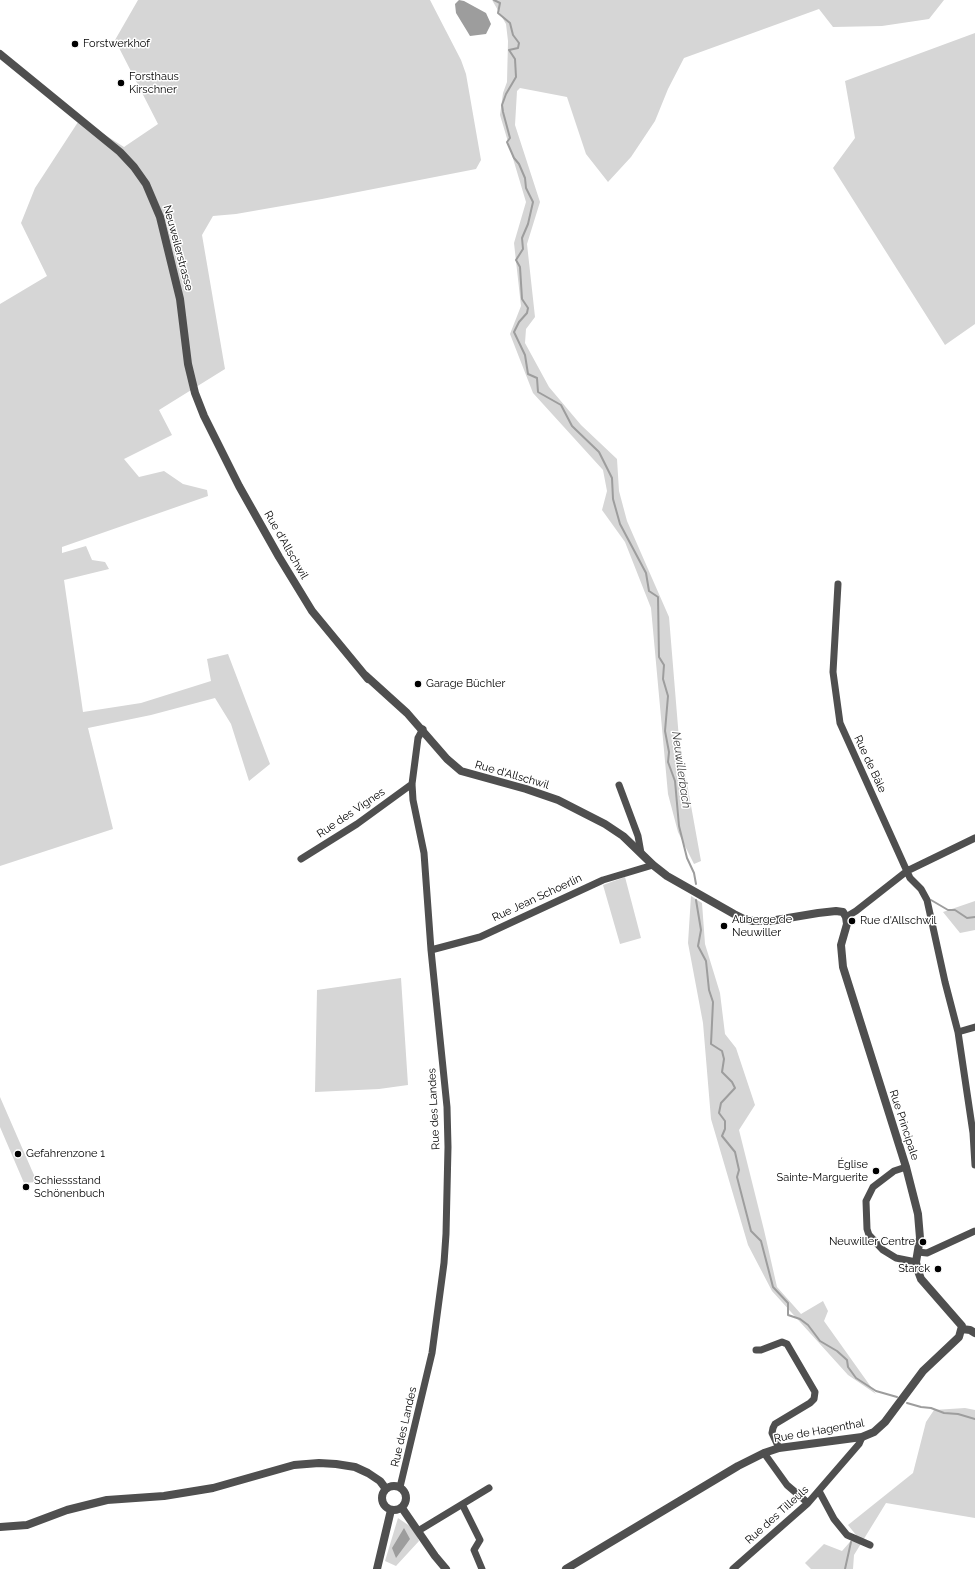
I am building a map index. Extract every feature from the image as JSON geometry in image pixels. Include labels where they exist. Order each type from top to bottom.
[{"type":"street","name":"Neuweilerstrasse","points":[[0,54],[120,152],[134,166],[146,184],[162,224],[180,299],[188,364],[195,393],[204,416]]},
{"type":"street","name":"Rue d'Allschwil","points":[[204,416],[239,486],[279,557],[312,611],[366,675],[423,729],[447,759],[461,771],[526,789],[558,800],[605,824],[623,836],[653,865],[667,876],[744,920],[770,921],[836,911],[843,912],[846,917]]},
{"type":"street","name":"Rue de Bâle","points":[[838,584],[833,672],[840,723],[910,878],[921,889],[928,900],[944,982],[958,1032],[973,1133],[975,1165]]},
{"type":"street","name":"Rue des Landes","points":[[400,1487],[432,1353],[444,1263],[448,1147],[447,1107],[430,950],[424,853],[413,800],[412,784],[418,738],[423,729]]},
{"type":"street","name":"Rue des Vignes","points":[[301,859],[357,824],[412,784]]},
{"type":"street","points":[[620,785],[638,836],[641,853]]},
{"type":"street","points":[[846,917],[856,912],[907,871],[975,838]]},
{"type":"street","name":"Rue Jean Schoerlin","points":[[430,950],[480,937],[603,880],[653,865]]},
{"type":"street","name":"Rue Principale","points":[[846,917],[846,924],[841,944],[843,967],[906,1167],[918,1214],[920,1238],[916,1262]]},
{"type":"street","points":[[958,1032],[975,1027]]},
{"type":"street","points":[[906,1167],[894,1170],[873,1187],[866,1201],[867,1229],[869,1235],[883,1250],[896,1258],[916,1262],[921,1279],[959,1321],[962,1329],[970,1330],[975,1333]]},
{"type":"street","points":[[918,1252],[927,1253],[975,1231]]},
{"type":"street","name":"Rue de Hagenthal","points":[[566,1569],[738,1466],[764,1453],[779,1448],[862,1437],[874,1432],[885,1422],[915,1381],[960,1337],[962,1329]]},
{"type":"street","points":[[756,1350],[761,1350],[782,1342],[787,1344],[816,1392],[814,1399],[810,1403],[775,1424],[772,1433],[779,1448]]},
{"type":"street","name":"Rue des Tilleuls","points":[[733,1569],[808,1503],[859,1444],[862,1437]]},
{"type":"street","points":[[764,1453],[787,1485],[808,1503]]},
{"type":"street","points":[[1,1528],[27,1525],[67,1510],[107,1500],[164,1496],[212,1488],[294,1465],[319,1463],[355,1467],[380,1481],[386,1489]]},
{"type":"street","points":[[393,1486],[400,1487],[407,1497],[402,1508],[391,1510],[385,1506],[382,1499],[386,1489],[393,1486]]},
{"type":"street","points":[[418,1531],[463,1506],[489,1488]]},
{"type":"street","points":[[819,1491],[834,1519],[847,1535],[870,1545]]},
{"type":"street","points":[[463,1506],[480,1540],[474,1550],[482,1569]]},
{"type":"street","points":[[402,1508],[446,1569]]},
{"type":"street","points":[[377,1569],[391,1510]]},
{"type":"shaded area","points":[[138,0],[430,0],[461,60],[466,74],[481,160],[476,169],[322,199],[236,214],[213,216],[202,235],[225,369],[159,410],[172,435],[124,459],[139,477],[164,471],[183,484],[207,490],[208,496],[62,547],[62,553],[86,546],[92,560],[105,562],[109,569],[64,580],[83,712],[141,703],[211,681],[207,659],[228,654],[270,764],[249,781],[231,724],[215,698],[151,715],[88,728],[113,829],[0,866],[0,304],[47,276],[21,223],[35,188],[80,119],[124,147],[158,124],[115,40]]},
{"type":"shaded area","points":[[459,0],[464,1],[486,13],[491,24],[486,34],[470,36],[456,13],[455,4]]},
{"type":"shaded area","points":[[492,0],[944,0],[929,19],[882,26],[833,27],[819,9],[684,58],[668,89],[655,121],[631,157],[608,182],[586,154],[567,97],[520,88],[517,91],[515,125],[540,202],[527,244],[535,317],[526,329],[525,343],[549,387],[581,425],[617,459],[619,491],[627,521],[669,617],[679,739],[701,861],[694,864],[678,832],[668,794],[651,608],[625,542],[602,510],[607,491],[603,470],[533,393],[510,334],[521,306],[514,243],[526,202],[500,115],[503,93],[507,82],[508,41],[506,24]]},
{"type":"shaded area","points":[[975,33],[975,324],[945,345],[833,168],[855,138],[845,81]]},
{"type":"shaded area","points":[[625,877],[641,938],[620,944],[603,885]]},
{"type":"shaded area","points":[[691,896],[702,903],[705,944],[720,993],[725,1034],[736,1048],[755,1105],[739,1130],[777,1287],[801,1314],[823,1301],[828,1311],[824,1321],[876,1394],[848,1375],[772,1291],[748,1245],[711,1119],[703,1023],[688,943]]},
{"type":"shaded area","points":[[975,901],[975,930],[960,933],[943,912]]},
{"type":"shaded area","points":[[401,978],[408,1085],[379,1089],[315,1092],[317,990]]},
{"type":"shaded area","name":"Gefahrenzone 1","points":[[0,1097],[37,1182],[24,1183],[0,1127]]},
{"type":"shaded area","points":[[965,1408],[975,1410],[975,1518],[886,1503],[854,1555],[853,1569],[811,1569],[805,1563],[824,1544],[842,1551],[856,1535],[848,1525],[913,1473],[926,1422],[934,1410]]},
{"type":"shaded area","points":[[398,1518],[414,1529],[419,1541],[396,1566],[385,1561]]},
{"type":"shaded area","points":[[404,1528],[410,1539],[396,1558],[392,1548]]},
{"type":"waterway","name":"Neuwillerbach","points":[[494,0],[500,3],[498,13],[510,23],[513,35],[519,43],[518,48],[509,50],[515,59],[516,77],[506,94],[502,105],[510,138],[507,142],[514,158],[519,164],[525,178],[526,188],[533,202],[528,224],[522,238],[523,249],[516,260],[520,267],[522,299],[528,308],[527,313],[519,322],[514,332],[525,355],[528,374],[537,378],[538,392],[561,405],[572,426],[599,452],[612,478],[613,499],[620,524],[646,573],[649,591],[658,597],[659,657],[664,665],[663,679],[668,696],[665,731],[669,752],[668,762],[675,781],[679,826],[687,858],[694,873],[696,884]]},
{"type":"waterway","name":"Neuwillerbach","points":[[696,900],[701,930],[698,946],[706,961],[709,990],[713,1002],[711,1044],[722,1051],[724,1059],[722,1072],[732,1082],[735,1088],[721,1103],[719,1113],[725,1121],[725,1129],[722,1136],[735,1152],[739,1170],[737,1177],[751,1231],[761,1241],[773,1287],[788,1303],[788,1315],[800,1319],[808,1325],[820,1341],[837,1351],[847,1360],[848,1367],[856,1378],[876,1391],[897,1397]]},
{"type":"waterway","points":[[931,900],[948,910],[955,910],[967,918],[975,917]]},
{"type":"waterway","name":"Neuwillerbach","points":[[907,1403],[931,1408],[944,1413],[958,1414],[975,1419]]},
{"type":"waterway","points":[[845,1569],[851,1542]]},
{"type":"place","name":"Forstwerkhof","points":[[75,44]]},
{"type":"place","name":"Forsthaus Kirschner","points":[[121,83]]},
{"type":"place","name":"Garage Büchler","points":[[418,684]]},
{"type":"place","name":"Rue d'Allschwil","points":[[852,921]]},
{"type":"place","name":"Auberge de Neuwiller","points":[[724,926]]},
{"type":"place","name":"Gefahrenzone 1","points":[[18,1154]]},
{"type":"place","name":"Église Sainte-Marguerite","points":[[876,1171]]},
{"type":"place","name":"Schiessstand Schönenbuch","points":[[26,1187]]},
{"type":"place","name":"Neuwiller Centre","points":[[923,1242]]},
{"type":"place","name":"Starck","points":[[938,1269]]}]
